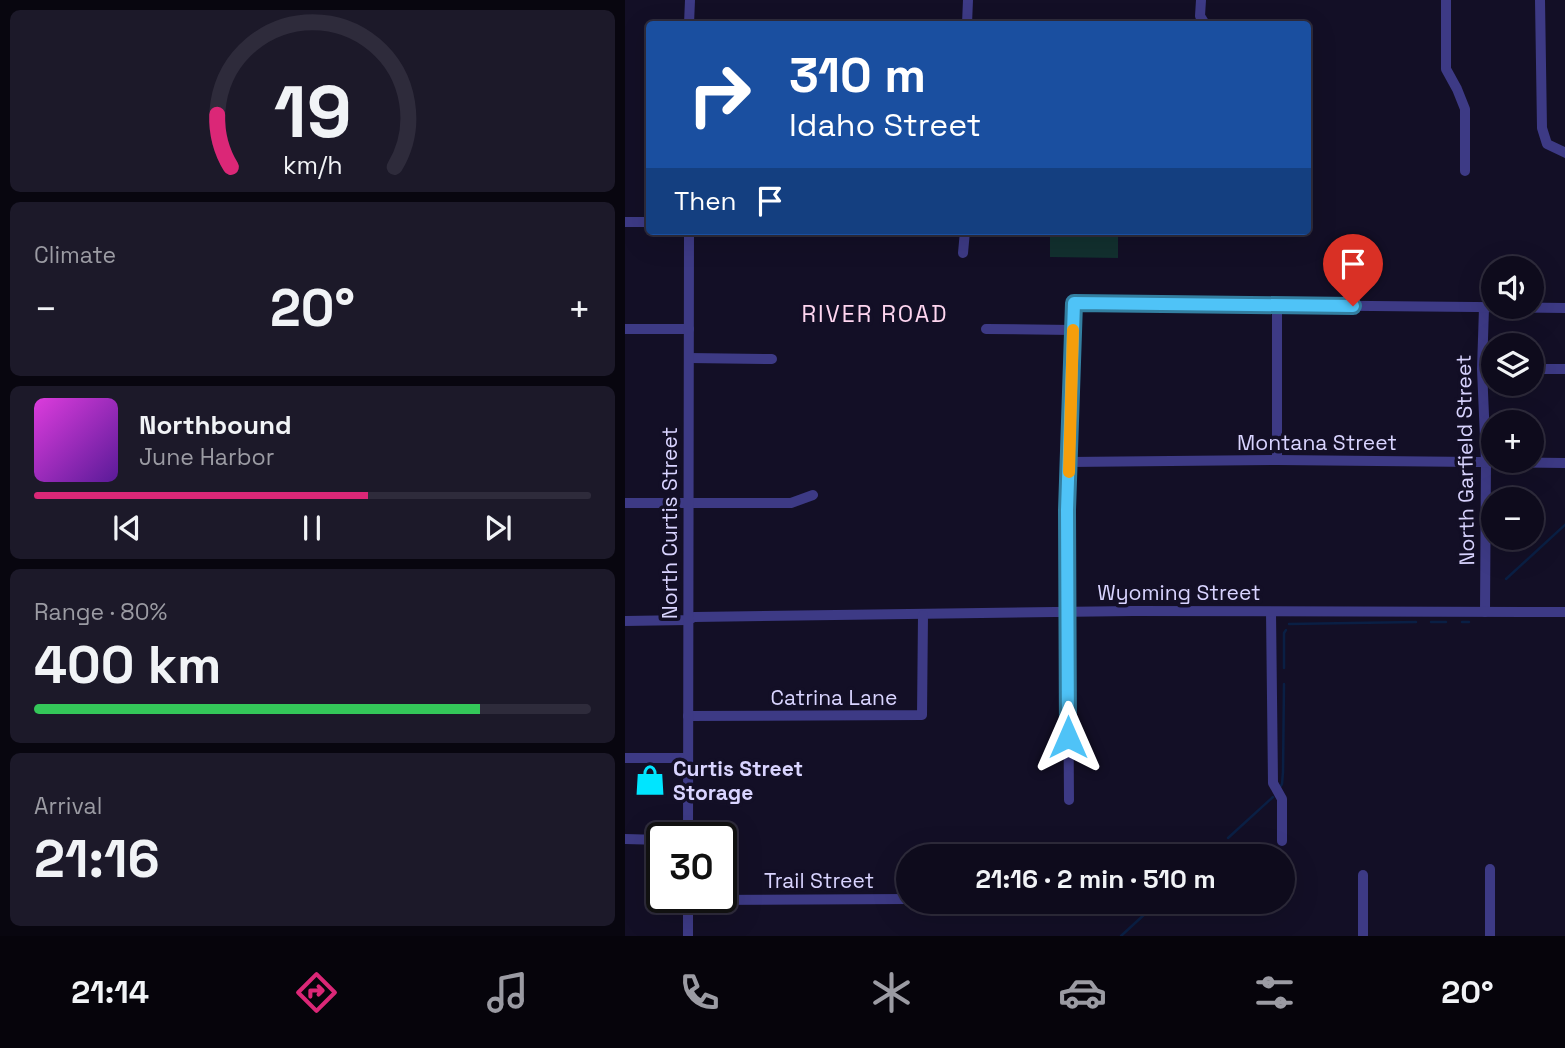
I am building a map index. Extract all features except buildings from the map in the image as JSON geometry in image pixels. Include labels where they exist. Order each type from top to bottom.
[{"type":"street","points":[[689,21],[690,0]]},
{"type":"street","points":[[967,21],[968,0]]},
{"type":"street","points":[[1201,0],[1200,16],[1203,21]]},
{"type":"street","points":[[1446,0],[1446,69],[1465,109],[1465,171]]},
{"type":"street","points":[[1540,0],[1542,128],[1547,144],[1565,153]]},
{"type":"street","points":[[625,222],[646,222]]},
{"type":"street","name":"North Curtis Street","points":[[687,822],[689,235]]},
{"type":"street","points":[[963,253],[965,235]]},
{"type":"street","points":[[1069,800],[1067,612],[1074,303],[1481,308]]},
{"type":"street","points":[[1277,305],[1277,460]]},
{"type":"street","points":[[1544,308],[1565,308]]},
{"type":"street","points":[[625,329],[689,328]]},
{"type":"street","points":[[986,329],[1073,330]]},
{"type":"street","points":[[689,358],[772,359]]},
{"type":"street","points":[[1544,369],[1565,369]]},
{"type":"street","name":"Montana Street","points":[[1069,462],[1481,462]]},
{"type":"street","name":"Montana Street","points":[[1544,463],[1565,463]]},
{"type":"street","name":"North Garfield Street","points":[[1485,612],[1486,473]]},
{"type":"street","points":[[625,503],[791,503],[813,495]]},
{"type":"street","name":"Wyoming Street","points":[[625,621],[688,620],[694,617],[1067,612],[1565,612]]},
{"type":"street","points":[[1271,612],[1273,783],[1282,801],[1282,841]]},
{"type":"street","name":"Catrina Lane","points":[[688,716],[922,715],[923,615]]},
{"type":"street","points":[[625,758],[688,758]]},
{"type":"street","points":[[625,839],[646,840]]},
{"type":"street","points":[[1490,869],[1490,936]]},
{"type":"street","points":[[1363,874],[1363,936]]},
{"type":"street","name":"Trail Street","points":[[737,899],[896,899]]},
{"type":"street","points":[[688,913],[688,936]]},
{"type":"green space","points":[[1050,235],[1118,235],[1118,258],[1050,257]]},
{"type":"waterway","points":[[1506,579],[1566,524]]},
{"type":"waterway","points":[[1289,624],[1416,622]]},
{"type":"waterway","points":[[1431,622],[1446,622]]},
{"type":"waterway","points":[[1462,622],[1469,622]]},
{"type":"waterway","points":[[1284,668],[1286,630]]},
{"type":"waterway","points":[[1280,787],[1283,772],[1284,684]]},
{"type":"waterway","points":[[1228,838],[1273,797]]},
{"type":"waterway","points":[[1121,936],[1145,914]]},
{"type":"slow traffic","points":[[1069,472],[1073,330]]},
{"type":"place","name":"Curtis Street Storage","points":[[650,780]]},
{"type":"district","name":"RIVER ROAD","points":[[875,314]]},
{"type":"route","points":[[1068,737],[1067,510],[1074,303],[1353,306]]}]
